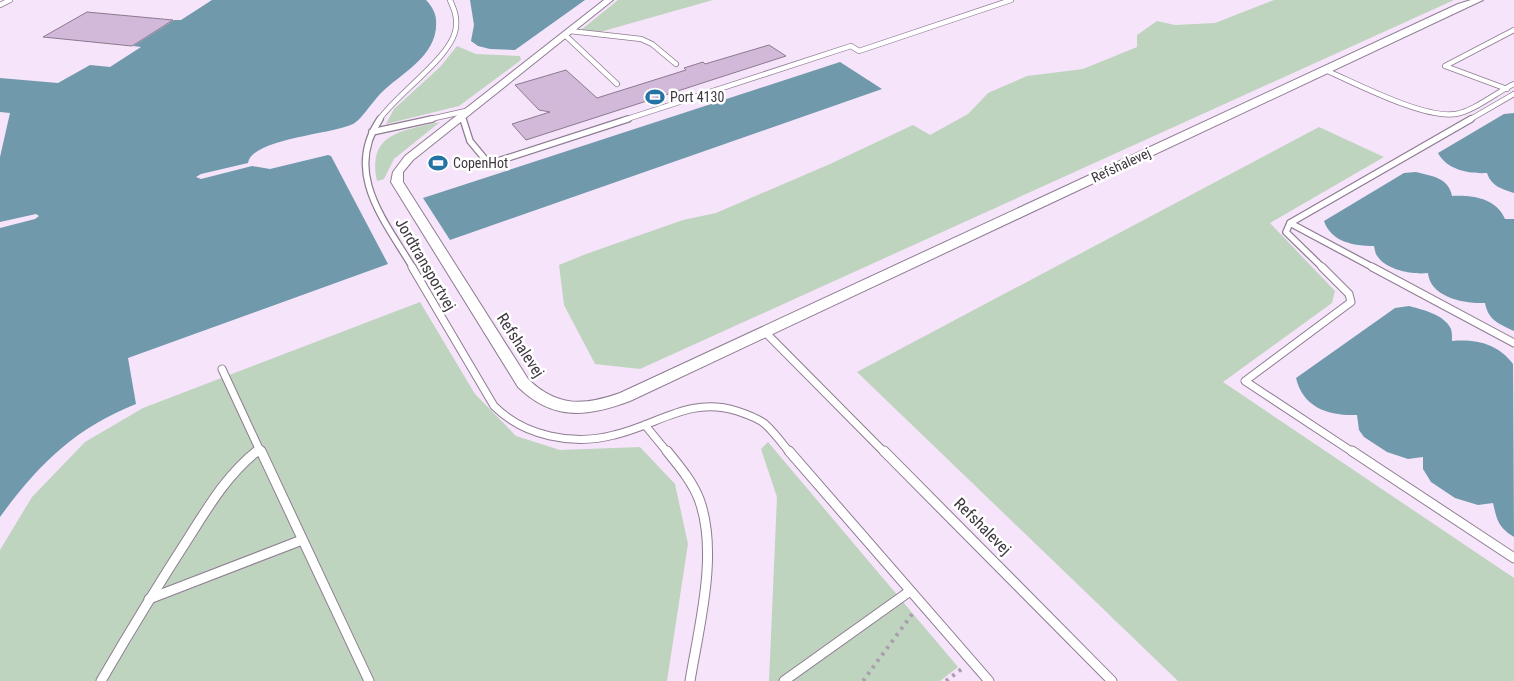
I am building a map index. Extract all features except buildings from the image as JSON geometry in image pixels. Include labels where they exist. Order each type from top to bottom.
[{"type":"street","name":"Refshalevej","points":[[609,0],[409,158],[398,172],[398,182],[523,383],[533,394],[548,403],[567,408],[588,408],[606,405],[1461,6],[1479,0]]},
{"type":"lane","points":[[0,6],[10,0]]},
{"type":"lane","name":"Jordtransportvej","points":[[450,0],[455,8],[457,22],[457,28],[450,46],[442,57],[396,99],[383,114],[372,132],[364,158],[365,176],[371,197],[494,406],[514,423],[540,433],[561,437],[611,436],[645,425],[674,412],[701,406],[721,406],[745,412],[764,423],[989,681]]},
{"type":"lane","points":[[372,132],[465,113],[470,141],[489,164],[851,46],[859,51],[1011,0]]},
{"type":"lane","points":[[1514,30],[1445,66],[1514,93]]},
{"type":"lane","points":[[568,33],[641,39],[652,44],[676,64]]},
{"type":"lane","points":[[568,33],[617,84]]},
{"type":"lane","points":[[1325,70],[1417,108],[1445,114],[1458,114],[1514,84]]},
{"type":"lane","points":[[1514,93],[1290,223],[1286,232],[1349,294],[1351,302],[1245,381],[1514,558]]},
{"type":"lane","points":[[1290,223],[1514,343]]},
{"type":"lane","name":"Refshalevej","points":[[764,332],[1112,681]]},
{"type":"lane","points":[[222,368],[368,681]]},
{"type":"lane","points":[[645,425],[690,481],[699,500],[705,521],[707,549],[705,580],[690,681]]},
{"type":"lane","points":[[101,681],[149,599],[223,485],[243,461],[260,450]]},
{"type":"lane","points":[[149,599],[302,540]]},
{"type":"lane","points":[[784,681],[910,591]]},
{"type":"path","points":[[863,681],[921,603]]},
{"type":"path","points":[[946,681],[972,662]]},
{"type":"green space","points":[[618,0],[713,0],[600,32],[581,30]]},
{"type":"green space","points":[[1274,0],[1454,0],[640,369],[595,364],[564,305],[559,265],[683,220],[716,213],[830,164],[913,125],[930,135],[968,114],[988,93],[1027,76],[1083,69],[1137,47],[1137,35],[1157,21],[1175,25],[1215,23]]},
{"type":"green space","points":[[457,46],[476,54],[520,56],[521,60],[459,106],[386,124],[394,109],[440,67]]},
{"type":"green space","points":[[440,122],[394,159],[384,179],[377,181],[375,165],[377,152],[383,143],[391,136],[401,132]]},
{"type":"green space","points":[[1319,127],[1384,157],[1270,223],[1335,291],[1332,303],[1223,382],[1514,578],[1514,681],[1178,681],[857,372]]},
{"type":"green space","points":[[420,302],[475,394],[516,436],[560,450],[640,447],[675,484],[688,544],[667,681],[0,681],[0,550],[32,497],[85,442],[143,408]]},
{"type":"green space","points":[[768,442],[958,667],[940,681],[769,681],[777,497],[761,449]]},
{"type":"water","points":[[212,0],[426,0],[431,7],[436,17],[435,32],[432,43],[426,53],[381,93],[356,122],[343,128],[277,143],[263,148],[253,155],[248,163],[201,174],[196,177],[201,179],[252,166],[270,169],[328,155],[331,156],[388,264],[128,358],[136,404],[94,424],[59,450],[14,498],[0,517],[0,228],[35,219],[39,216],[36,214],[0,222],[0,157],[10,113],[0,112],[0,78],[58,83],[90,65],[110,67],[141,47],[133,46],[174,20],[181,20]]},
{"type":"water","points":[[470,0],[585,0],[515,50],[490,49],[478,46],[471,41],[474,25]]},
{"type":"water","points":[[840,62],[882,89],[450,240],[423,198]]},
{"type":"water","points":[[1514,113],[1514,193],[1494,184],[1487,173],[1466,172],[1453,167],[1442,159],[1438,153],[1504,114]]},
{"type":"water","points":[[1416,172],[1444,182],[1452,196],[1483,199],[1496,206],[1505,219],[1514,219],[1514,331],[1499,324],[1489,314],[1485,303],[1468,302],[1449,297],[1435,288],[1430,281],[1428,273],[1401,271],[1394,268],[1382,262],[1374,246],[1351,244],[1332,234],[1327,228],[1324,221],[1404,173]]},
{"type":"water","points":[[1409,306],[1433,313],[1448,324],[1452,333],[1452,341],[1478,342],[1494,347],[1513,364],[1514,537],[1499,523],[1493,503],[1478,505],[1455,498],[1431,482],[1423,469],[1423,457],[1408,459],[1387,452],[1364,437],[1359,430],[1357,415],[1327,412],[1311,403],[1299,388],[1296,378],[1395,308]]},
{"type":"place","name":"Port 4130","points":[[655,97]]},
{"type":"place","name":"CopenHot","points":[[438,163]]}]
